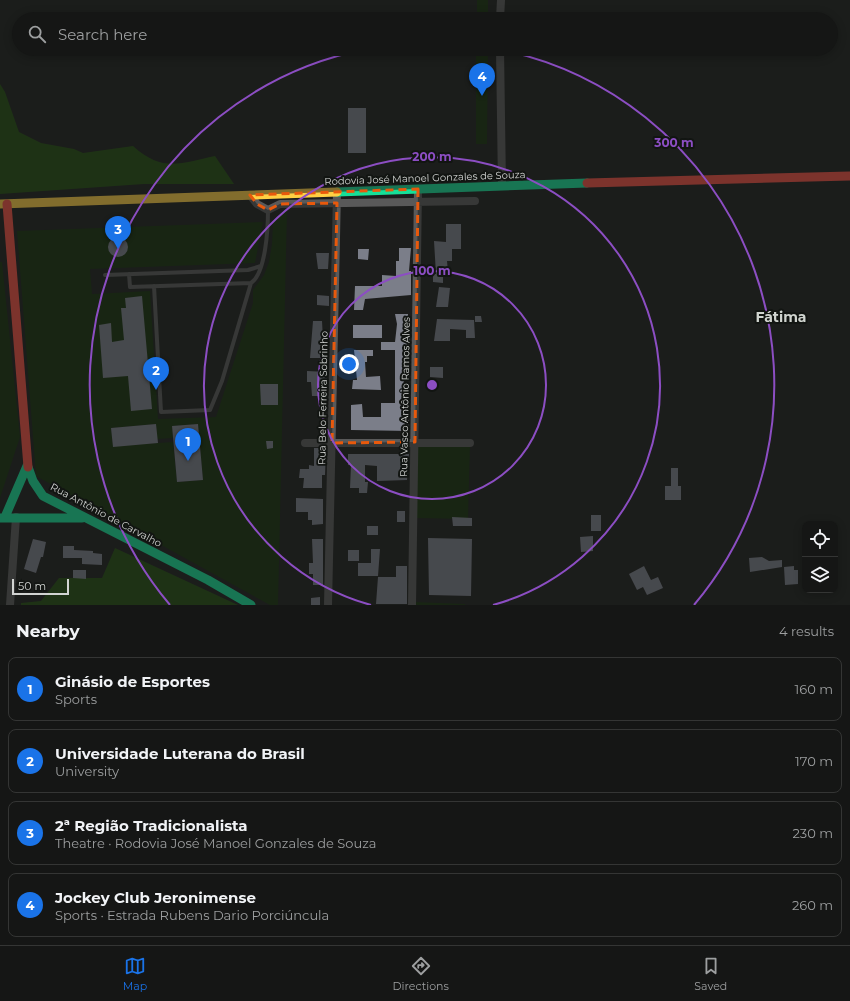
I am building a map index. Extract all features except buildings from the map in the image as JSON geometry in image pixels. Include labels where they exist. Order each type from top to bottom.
[{"type":"main road","name":"Rodovia José Manoel Gonzales de Souza","points":[[4,204],[502,186],[850,176]]},
{"type":"main road","name":"Rua Antônio de Carvalho","points":[[4,204],[27,466],[33,484],[43,496],[228,590],[251,605]]},
{"type":"main road","points":[[27,466],[3,517],[85,518]]},
{"type":"street","points":[[500,12],[501,0]]},
{"type":"street","points":[[500,56],[502,186]]},
{"type":"street","name":"Rua Vasco Antônio Ramos Alves","points":[[412,605],[418,189]]},
{"type":"street","name":"Rua Belo Ferreira Sobrinho","points":[[328,605],[337,192]]},
{"type":"street","points":[[280,204],[287,194]]},
{"type":"street","points":[[250,195],[257,204],[268,210],[280,204],[475,201]]},
{"type":"street","points":[[305,443],[470,443]]},
{"type":"street","points":[[10,605],[16,517]]},
{"type":"lane","points":[[154,286],[161,412],[210,410],[224,375],[251,283],[258,277],[266,241],[268,210]]},
{"type":"lane","points":[[105,275],[254,270],[261,266]]},
{"type":"lane","points":[[129,274],[130,286],[251,283]]},
{"type":"highlighted area","points":[[418,189],[415,442],[332,443],[337,203],[280,204],[268,210],[257,204],[250,195]]},
{"type":"green space","points":[[477,0],[488,0],[488,12],[477,12]]},
{"type":"green space","points":[[476,56],[488,56],[487,144],[476,144]]},
{"type":"green space","points":[[0,84],[5,92],[19,132],[41,143],[74,149],[83,153],[133,146],[154,160],[172,164],[215,156],[234,184],[144,184],[0,194]]},
{"type":"green space","points":[[287,210],[278,605],[270,605],[36,476],[17,231],[263,222],[255,263],[90,269],[92,294],[150,291],[158,419],[216,417],[253,303],[253,290],[264,275],[269,262],[273,222]],"holes":[[[156,424],[157,439],[173,438],[172,426],[198,424],[203,480],[177,482],[173,442],[113,446],[111,428]]]},
{"type":"green space","points":[[0,262],[2,262],[20,437],[0,498]]},
{"type":"green space","points":[[417,445],[470,445],[468,519],[415,518]]},
{"type":"green space","points":[[115,548],[238,605],[21,605],[21,603],[41,601],[59,578],[102,578]]},
{"type":"green space","points":[[414,602],[465,604],[465,605],[414,605]]},
{"type":"traffic: fast","points":[[337,192],[587,183]]},
{"type":"traffic: fast","points":[[5,517],[27,466]]},
{"type":"traffic: fast","points":[[28,467],[33,481],[43,496],[208,580],[251,605]]},
{"type":"traffic: fast","points":[[0,518],[82,518]]},
{"type":"traffic: slow","points":[[0,204],[337,192]]},
{"type":"traffic: jam","points":[[587,183],[850,176]]},
{"type":"traffic: jam","points":[[7,204],[28,467]]},
{"type":"place","name":"Jockey Club Jeronimense","points":[[482,96]]},
{"type":"place","name":"2ª Região Tradicionalista","points":[[118,249]]},
{"type":"place","name":"Universidade Luterana do Brasil","points":[[156,390]]},
{"type":"place","name":"Ginásio de Esportes","points":[[188,461]]},
{"type":"district","name":"Fátima","points":[[781,317]]}]
